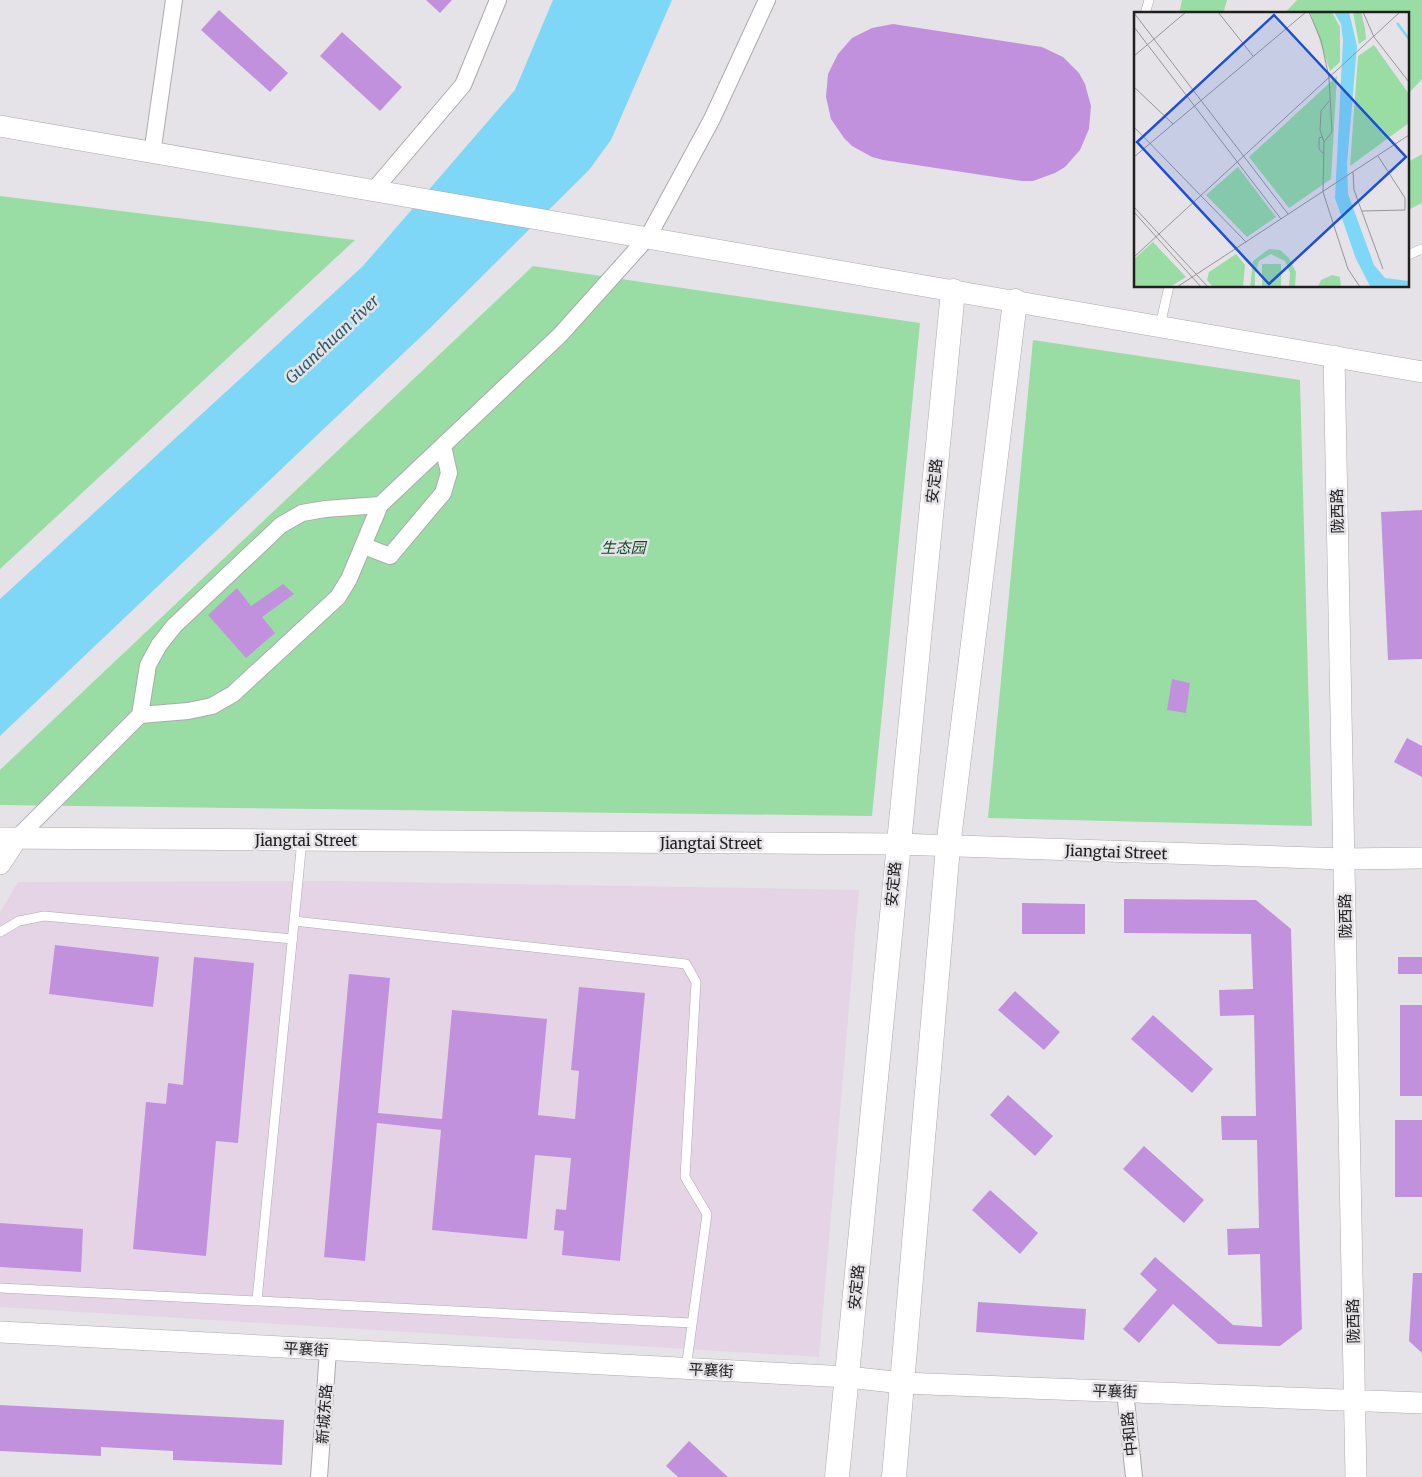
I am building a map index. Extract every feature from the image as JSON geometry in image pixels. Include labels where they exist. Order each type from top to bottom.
[{"type":"main road","name":"安定路","points":[[837,1477],[848,1377],[897,844],[953,291]]},
{"type":"main road","points":[[894,1477],[948,847],[1015,301]]},
{"type":"street","points":[[152,154],[174,0]]},
{"type":"street","points":[[373,191],[463,85],[498,0]]},
{"type":"street","points":[[140,715],[188,712],[204,708],[233,694],[338,597],[350,579],[380,505],[560,335],[648,237],[712,119],[767,0]]},
{"type":"street","points":[[0,126],[152,154],[648,237],[1422,372]]},
{"type":"street","name":"陇西路","points":[[1334,356],[1356,1477]]},
{"type":"street","points":[[364,546],[390,556],[443,493],[450,473],[443,446]]},
{"type":"street","points":[[0,864],[8,838],[140,715],[148,665],[159,645],[174,626],[281,525],[302,513],[380,505]]},
{"type":"street","name":"Jiangtai Street","points":[[8,838],[897,844],[1344,859],[1422,858]]},
{"type":"street","name":"平襄街","points":[[0,1332],[328,1351],[848,1377],[902,1383],[1422,1403]]},
{"type":"street","name":"新城东路","points":[[319,1477],[328,1351]]},
{"type":"street","name":"中和路","points":[[1125,1391],[1134,1477]]},
{"type":"lane","points":[[1410,254],[1422,250]]},
{"type":"lane","points":[[1160,326],[1169,288]]},
{"type":"lane","points":[[257,1300],[302,840]]},
{"type":"lane","points":[[0,932],[20,921],[44,916],[293,939]]},
{"type":"lane","points":[[294,921],[686,964],[696,982],[685,1177],[707,1214],[686,1369]]},
{"type":"lane","points":[[0,1288],[692,1323]]},
{"type":"shaded area","points":[[336,881],[859,890],[819,1357],[0,1307],[0,912],[18,882]]},
{"type":"green space","points":[[1182,0],[1227,0],[1224,12],[1179,12]]},
{"type":"green space","points":[[1297,0],[1422,0],[1422,79],[1410,92],[1410,12],[1286,12]]},
{"type":"green space","points":[[1422,154],[1422,203],[1410,209],[1410,161]]},
{"type":"green space","points":[[0,196],[355,240],[0,569]]},
{"type":"green space","name":"生态园","points":[[533,266],[920,323],[872,816],[0,805],[0,770]]},
{"type":"green space","points":[[1033,340],[1300,380],[1312,826],[988,818]]},
{"type":"water","name":"Guanchuan river","points":[[553,0],[672,0],[611,140],[589,170],[428,330],[0,736],[0,599],[363,266],[515,90]]},
{"type":"building","points":[[426,0],[452,0],[440,13]]},
{"type":"building","points":[[219,10],[288,73],[270,92],[201,30]]},
{"type":"building","points":[[893,24],[1042,47],[1063,57],[1079,73],[1085,84],[1091,106],[1089,129],[1080,150],[1065,167],[1055,173],[1033,181],[1022,181],[883,160],[872,157],[852,146],[831,119],[826,97],[828,74],[838,54],[852,38],[872,28]]},
{"type":"building","points":[[342,32],[402,87],[380,111],[320,56]]},
{"type":"building","points":[[1422,510],[1422,659],[1388,660],[1381,512]]},
{"type":"building","points":[[283,584],[294,594],[262,617],[275,633],[246,658],[208,615],[237,588],[251,606]]},
{"type":"building","points":[[1172,679],[1190,683],[1186,713],[1167,710]]},
{"type":"building","points":[[1407,738],[1422,746],[1422,777],[1394,762]]},
{"type":"building","points":[[1124,899],[1256,900],[1291,929],[1302,1329],[1280,1346],[1218,1344],[1173,1304],[1139,1343],[1123,1329],[1157,1290],[1140,1274],[1155,1257],[1233,1325],[1262,1327],[1260,1254],[1228,1255],[1227,1229],[1259,1228],[1257,1140],[1222,1140],[1221,1116],[1256,1116],[1254,1015],[1220,1016],[1219,990],[1253,989],[1251,934],[1124,933]]},
{"type":"building","points":[[1022,903],[1085,904],[1085,934],[1022,934]]},
{"type":"building","points":[[55,945],[159,957],[153,1007],[49,994]]},
{"type":"building","points":[[194,957],[254,963],[238,1143],[216,1141],[206,1256],[133,1249],[146,1102],[166,1104],[168,1083],[183,1085]]},
{"type":"building","points":[[1398,957],[1422,957],[1422,974],[1398,974]]},
{"type":"building","points":[[349,974],[390,978],[378,1113],[442,1119],[452,1010],[547,1019],[538,1115],[575,1119],[579,1071],[571,1070],[579,987],[645,993],[620,1261],[562,1255],[564,1231],[554,1230],[556,1209],[566,1210],[571,1158],[535,1155],[527,1239],[432,1230],[441,1130],[377,1123],[365,1261],[324,1257]]},
{"type":"building","points":[[1015,991],[1060,1032],[1044,1050],[998,1010]]},
{"type":"building","points":[[1400,1005],[1422,1005],[1422,1096],[1400,1096]]},
{"type":"building","points":[[1153,1015],[1213,1069],[1192,1093],[1131,1039]]},
{"type":"building","points":[[1008,1095],[1053,1136],[1035,1156],[990,1115]]},
{"type":"building","points":[[1395,1120],[1422,1120],[1422,1197],[1395,1197]]},
{"type":"building","points":[[1144,1146],[1204,1200],[1184,1223],[1123,1169]]},
{"type":"building","points":[[990,1190],[1038,1233],[1020,1254],[972,1210]]},
{"type":"building","points":[[0,1223],[83,1229],[81,1272],[0,1267]]},
{"type":"building","points":[[1413,1273],[1422,1273],[1422,1353],[1409,1341]]},
{"type":"building","points":[[978,1302],[1086,1309],[1084,1340],[976,1332]]},
{"type":"building","points":[[0,1405],[284,1420],[282,1465],[173,1460],[173,1451],[101,1447],[101,1456],[0,1451]]},
{"type":"building","points":[[689,1441],[728,1477],[678,1477],[666,1466]]}]
